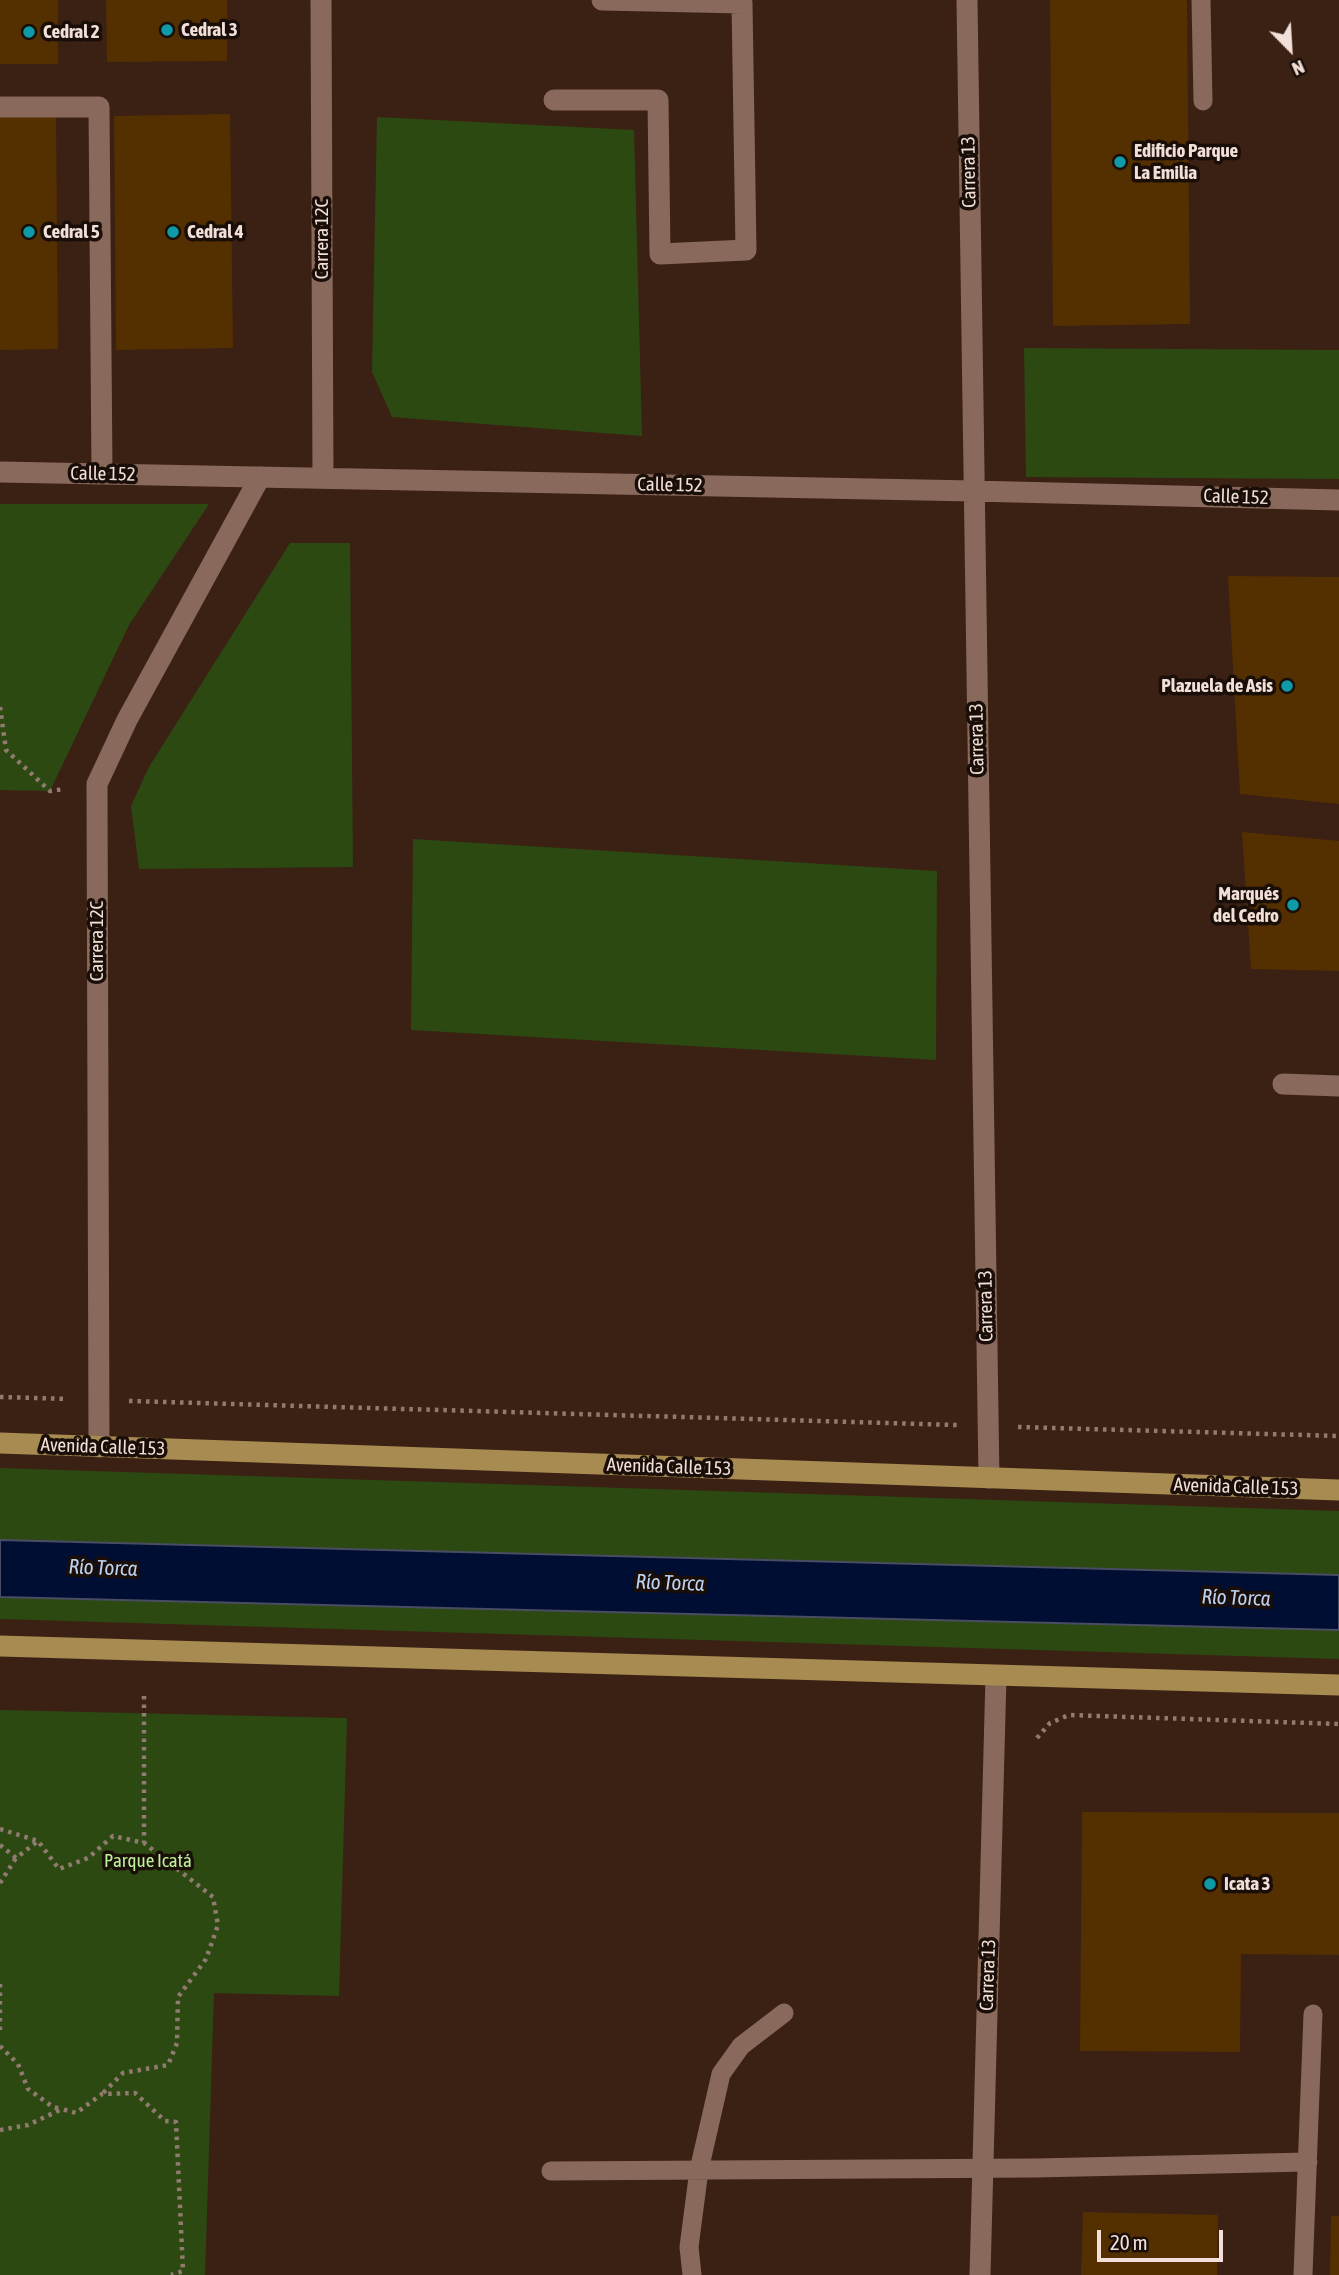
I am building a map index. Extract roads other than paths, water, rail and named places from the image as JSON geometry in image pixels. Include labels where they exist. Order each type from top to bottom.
[{"type":"main road","name":"Avenida Calle 153","points":[[0,1443],[1339,1490]]},
{"type":"main road","points":[[0,1646],[1339,1685]]},
{"type":"street","name":"Carrera 12C","points":[[321,0],[323,478]]},
{"type":"street","points":[[554,100],[658,100],[660,254],[746,250],[742,3],[602,0]]},
{"type":"street","name":"Carrera 13","points":[[967,0],[989,1478]]},
{"type":"street","points":[[0,107],[99,107],[102,474]]},
{"type":"street","name":"Calle 152","points":[[0,472],[1339,500]]},
{"type":"street","name":"Carrera 12C","points":[[99,1447],[97,784],[127,720],[260,477]]},
{"type":"street","points":[[1283,1084],[1339,1086]]},
{"type":"street","name":"Carrera 13","points":[[980,2275],[996,1676]]},
{"type":"lane","points":[[1201,0],[1203,101]]},
{"type":"lane","points":[[692,2275],[689,2248],[699,2170],[721,2074],[741,2046],[784,2013]]},
{"type":"lane","points":[[1303,2275],[1312,2014]]},
{"type":"lane","points":[[551,2171],[1035,2168],[1308,2162]]},
{"type":"water","name":"Río Torca","points":[[0,1540],[1339,1575],[1339,1630],[0,1597]]},
{"type":"place","name":"Cedral 3","points":[[167,30]]},
{"type":"place","name":"Cedral 2","points":[[29,32]]},
{"type":"place","name":"Edificio Parque La Emilia","points":[[1120,162]]},
{"type":"place","name":"Cedral 5","points":[[29,232]]},
{"type":"place","name":"Cedral 4","points":[[173,232]]},
{"type":"place","name":"Plazuela de Asis","points":[[1287,686]]},
{"type":"place","name":"Marqués del Cedro","points":[[1293,905]]},
{"type":"place","name":"Icata 3","points":[[1210,1884]]},
{"type":"park label","name":"Parque Icatá","points":[[148,1861]]}]
